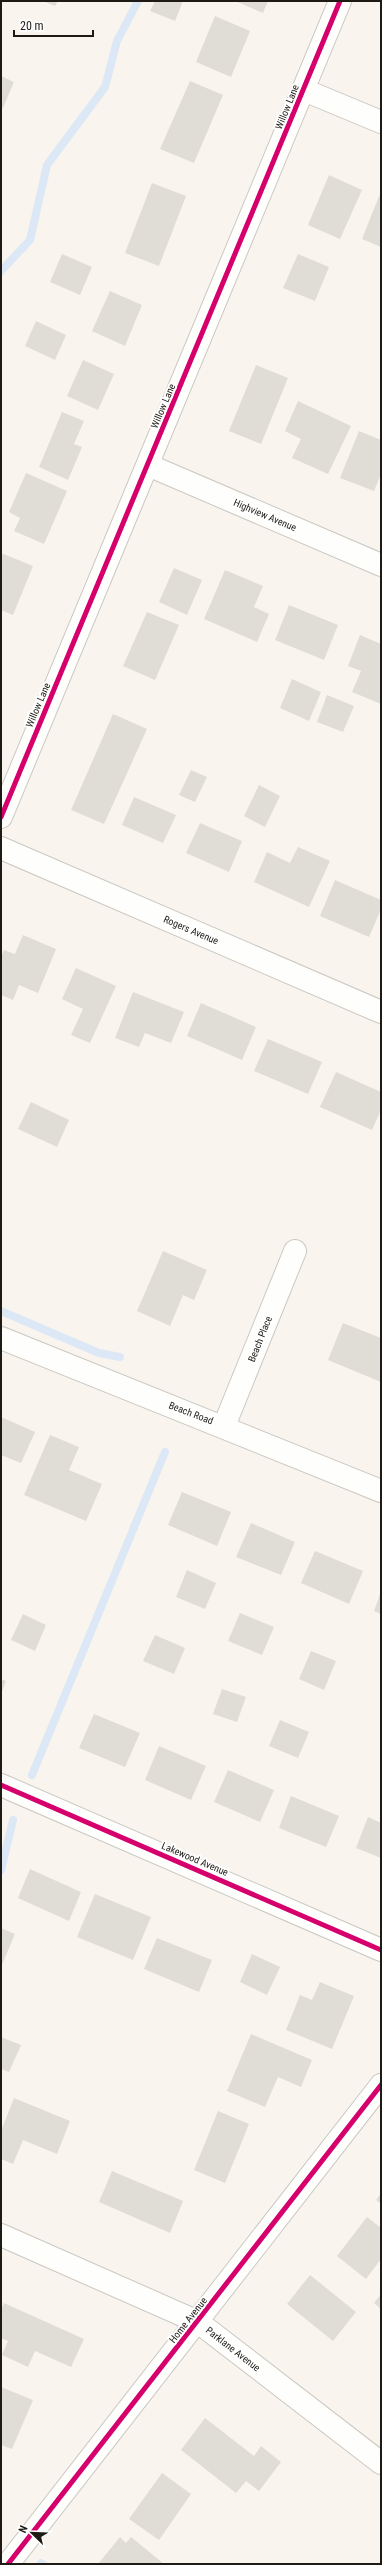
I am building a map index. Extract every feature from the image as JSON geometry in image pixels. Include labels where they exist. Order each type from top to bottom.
[{"type":"street","name":"Willow Lane","points":[[1,817],[340,1]]},
{"type":"street","points":[[304,90],[381,122]]},
{"type":"street","name":"Highview Avenue","points":[[148,465],[381,565]]},
{"type":"street","name":"Rogers Avenue","points":[[1,848],[381,1012]]},
{"type":"street","name":"Beach Place","points":[[224,1426],[295,1251]]},
{"type":"street","name":"Beach Road","points":[[1,1338],[224,1426],[381,1491]]},
{"type":"street","name":"Lakewood Avenue","points":[[1,1785],[381,1950]]},
{"type":"street","name":"Home Avenue","points":[[8,2564],[198,2322],[381,2085]]},
{"type":"street","name":"Parklane Avenue","points":[[1,2235],[198,2322],[381,2463]]},
{"type":"building","points":[[43,1],[58,1],[55,6]]},
{"type":"building","points":[[155,1],[183,1],[175,21],[150,11]]},
{"type":"building","points":[[235,1],[268,1],[263,13]]},
{"type":"building","points":[[215,16],[250,31],[231,77],[196,62]]},
{"type":"building","points":[[1,76],[14,82],[3,108],[1,107]]},
{"type":"building","points":[[190,81],[223,95],[194,163],[160,149]]},
{"type":"building","points":[[329,175],[362,190],[340,239],[308,225]]},
{"type":"building","points":[[152,183],[186,196],[159,266],[125,253]]},
{"type":"building","points":[[379,196],[381,197],[381,247],[362,239]]},
{"type":"building","points":[[62,254],[92,267],[80,295],[50,282]]},
{"type":"building","points":[[298,254],[329,267],[315,301],[283,288]]},
{"type":"building","points":[[110,291],[142,305],[125,346],[92,331]]},
{"type":"building","points":[[36,321],[66,335],[55,360],[25,346]]},
{"type":"building","points":[[83,360],[114,374],[98,410],[67,396]]},
{"type":"building","points":[[256,365],[288,378],[261,444],[229,431]]},
{"type":"building","points":[[298,401],[351,426],[328,474],[292,458],[301,439],[285,431]]},
{"type":"building","points":[[62,412],[84,421],[74,444],[82,447],[68,480],[39,467]]},
{"type":"building","points":[[359,431],[381,440],[381,474],[374,491],[340,478]]},
{"type":"building","points":[[26,473],[67,491],[44,544],[14,531],[20,518],[9,512]]},
{"type":"building","points":[[1,553],[33,566],[13,615],[1,610]]},
{"type":"building","points":[[174,568],[202,580],[187,615],[159,602]]},
{"type":"building","points":[[225,570],[263,586],[254,607],[269,614],[257,642],[204,619]]},
{"type":"building","points":[[289,605],[338,625],[324,660],[275,640]]},
{"type":"building","points":[[147,612],[179,625],[155,680],[123,666]]},
{"type":"building","points":[[360,635],[381,644],[381,704],[352,692],[361,671],[348,666]]},
{"type":"building","points":[[292,679],[321,692],[309,721],[280,708]]},
{"type":"building","points":[[327,695],[354,706],[343,732],[317,722]]},
{"type":"building","points":[[113,714],[147,729],[104,824],[71,810]]},
{"type":"building","points":[[191,770],[207,777],[195,802],[179,795]]},
{"type":"building","points":[[259,785],[280,796],[265,827],[244,816]]},
{"type":"building","points":[[134,797],[176,815],[163,843],[122,825]]},
{"type":"building","points":[[200,823],[242,841],[229,872],[186,853]]},
{"type":"building","points":[[298,847],[330,861],[309,907],[254,882],[267,852],[290,863]]},
{"type":"building","points":[[335,880],[381,900],[381,909],[369,937],[320,916]]},
{"type":"building","points":[[23,935],[56,949],[38,993],[19,985],[13,1000],[1,995],[1,957],[4,950],[15,954]]},
{"type":"building","points":[[76,968],[116,986],[90,1043],[71,1035],[83,1009],[62,999]]},
{"type":"building","points":[[133,992],[184,1012],[171,1043],[145,1033],[139,1047],[115,1038]]},
{"type":"building","points":[[201,1003],[256,1027],[242,1060],[187,1036]]},
{"type":"building","points":[[268,1039],[322,1062],[308,1094],[254,1071]]},
{"type":"building","points":[[336,1072],[381,1092],[381,1110],[372,1130],[320,1107]]},
{"type":"building","points":[[31,1102],[69,1120],[57,1147],[18,1129]]},
{"type":"building","points":[[163,1251],[207,1270],[194,1300],[183,1295],[170,1326],[137,1311]]},
{"type":"building","points":[[343,1323],[381,1338],[381,1382],[328,1360]]},
{"type":"building","points":[[1,1417],[35,1432],[21,1463],[1,1455]]},
{"type":"building","points":[[50,1435],[79,1447],[69,1470],[102,1484],[86,1521],[24,1495]]},
{"type":"building","points":[[182,1492],[231,1512],[217,1546],[168,1525]]},
{"type":"building","points":[[251,1523],[295,1542],[281,1575],[236,1557]]},
{"type":"building","points":[[315,1551],[363,1571],[349,1604],[301,1583]]},
{"type":"building","points":[[187,1570],[216,1583],[205,1609],[176,1597]]},
{"type":"building","points":[[381,1591],[381,1614],[374,1611]]},
{"type":"building","points":[[240,1613],[274,1627],[262,1655],[228,1641]]},
{"type":"building","points":[[23,1614],[46,1625],[35,1651],[11,1640]]},
{"type":"building","points":[[155,1635],[185,1648],[174,1674],[143,1661]]},
{"type":"building","points":[[311,1651],[336,1661],[324,1690],[299,1679]]},
{"type":"building","points":[[1,1679],[6,1681],[1,1694]]},
{"type":"building","points":[[222,1689],[246,1697],[237,1722],[213,1714]]},
{"type":"building","points":[[94,1714],[140,1733],[125,1767],[79,1748]]},
{"type":"building","points":[[280,1720],[309,1732],[298,1758],[269,1746]]},
{"type":"building","points":[[159,1746],[206,1766],[191,1800],[145,1780]]},
{"type":"building","points":[[228,1770],[274,1790],[260,1822],[214,1802]]},
{"type":"building","points":[[291,1796],[339,1816],[326,1847],[279,1828]]},
{"type":"building","points":[[368,1817],[381,1823],[381,1858],[356,1848]]},
{"type":"building","points":[[30,1869],[81,1892],[69,1921],[18,1898]]},
{"type":"building","points":[[95,1894],[151,1917],[133,1960],[77,1937]]},
{"type":"building","points":[[1,1928],[15,1934],[1,1967]]},
{"type":"building","points":[[157,1938],[212,1960],[199,1992],[144,1969]]},
{"type":"building","points":[[252,1954],[280,1967],[267,1995],[240,1982]]},
{"type":"building","points":[[320,1982],[354,1996],[332,2049],[286,2030],[300,1995],[312,2000]]},
{"type":"building","points":[[251,2034],[312,2060],[301,2087],[278,2077],[265,2107],[227,2091]]},
{"type":"building","points":[[1,2037],[21,2045],[9,2072],[1,2069]]},
{"type":"building","points":[[14,2098],[70,2121],[57,2154],[23,2140],[13,2164],[1,2159],[1,2131]]},
{"type":"building","points":[[218,2111],[249,2124],[225,2183],[194,2170]]},
{"type":"building","points":[[112,2171],[183,2201],[170,2233],[99,2202]]},
{"type":"building","points":[[381,2193],[381,2204],[376,2200]]},
{"type":"building","points":[[367,2217],[381,2228],[381,2259],[366,2279],[337,2256]]},
{"type":"building","points":[[310,2275],[356,2312],[333,2341],[287,2304]]},
{"type":"building","points":[[381,2294],[381,2309],[374,2303]]},
{"type":"building","points":[[4,2303],[84,2339],[71,2367],[35,2351],[28,2367],[2,2355],[8,2341],[1,2338],[1,2310]]},
{"type":"building","points":[[1,2387],[33,2400],[12,2449],[1,2445]]},
{"type":"building","points":[[205,2418],[254,2456],[261,2446],[281,2462],[259,2491],[246,2481],[236,2493],[181,2450]]},
{"type":"building","points":[[162,2473],[191,2494],[159,2540],[129,2519]]},
{"type":"building","points":[[120,2537],[126,2543],[131,2537],[164,2564],[98,2564]]},
{"type":"waterway","points":[[1,271],[30,240],[47,165],[105,87],[117,41],[138,1]]},
{"type":"waterway","points":[[1,1311],[99,1353],[120,1357]]},
{"type":"waterway","points":[[32,1775],[165,1452]]},
{"type":"waterway","points":[[1,1870],[13,1820]]},
{"type":"cycle path","points":[[1,817],[340,1]]},
{"type":"cycle path","points":[[1,1785],[381,1950]]},
{"type":"cycle path","points":[[8,2564],[381,2085]]}]
